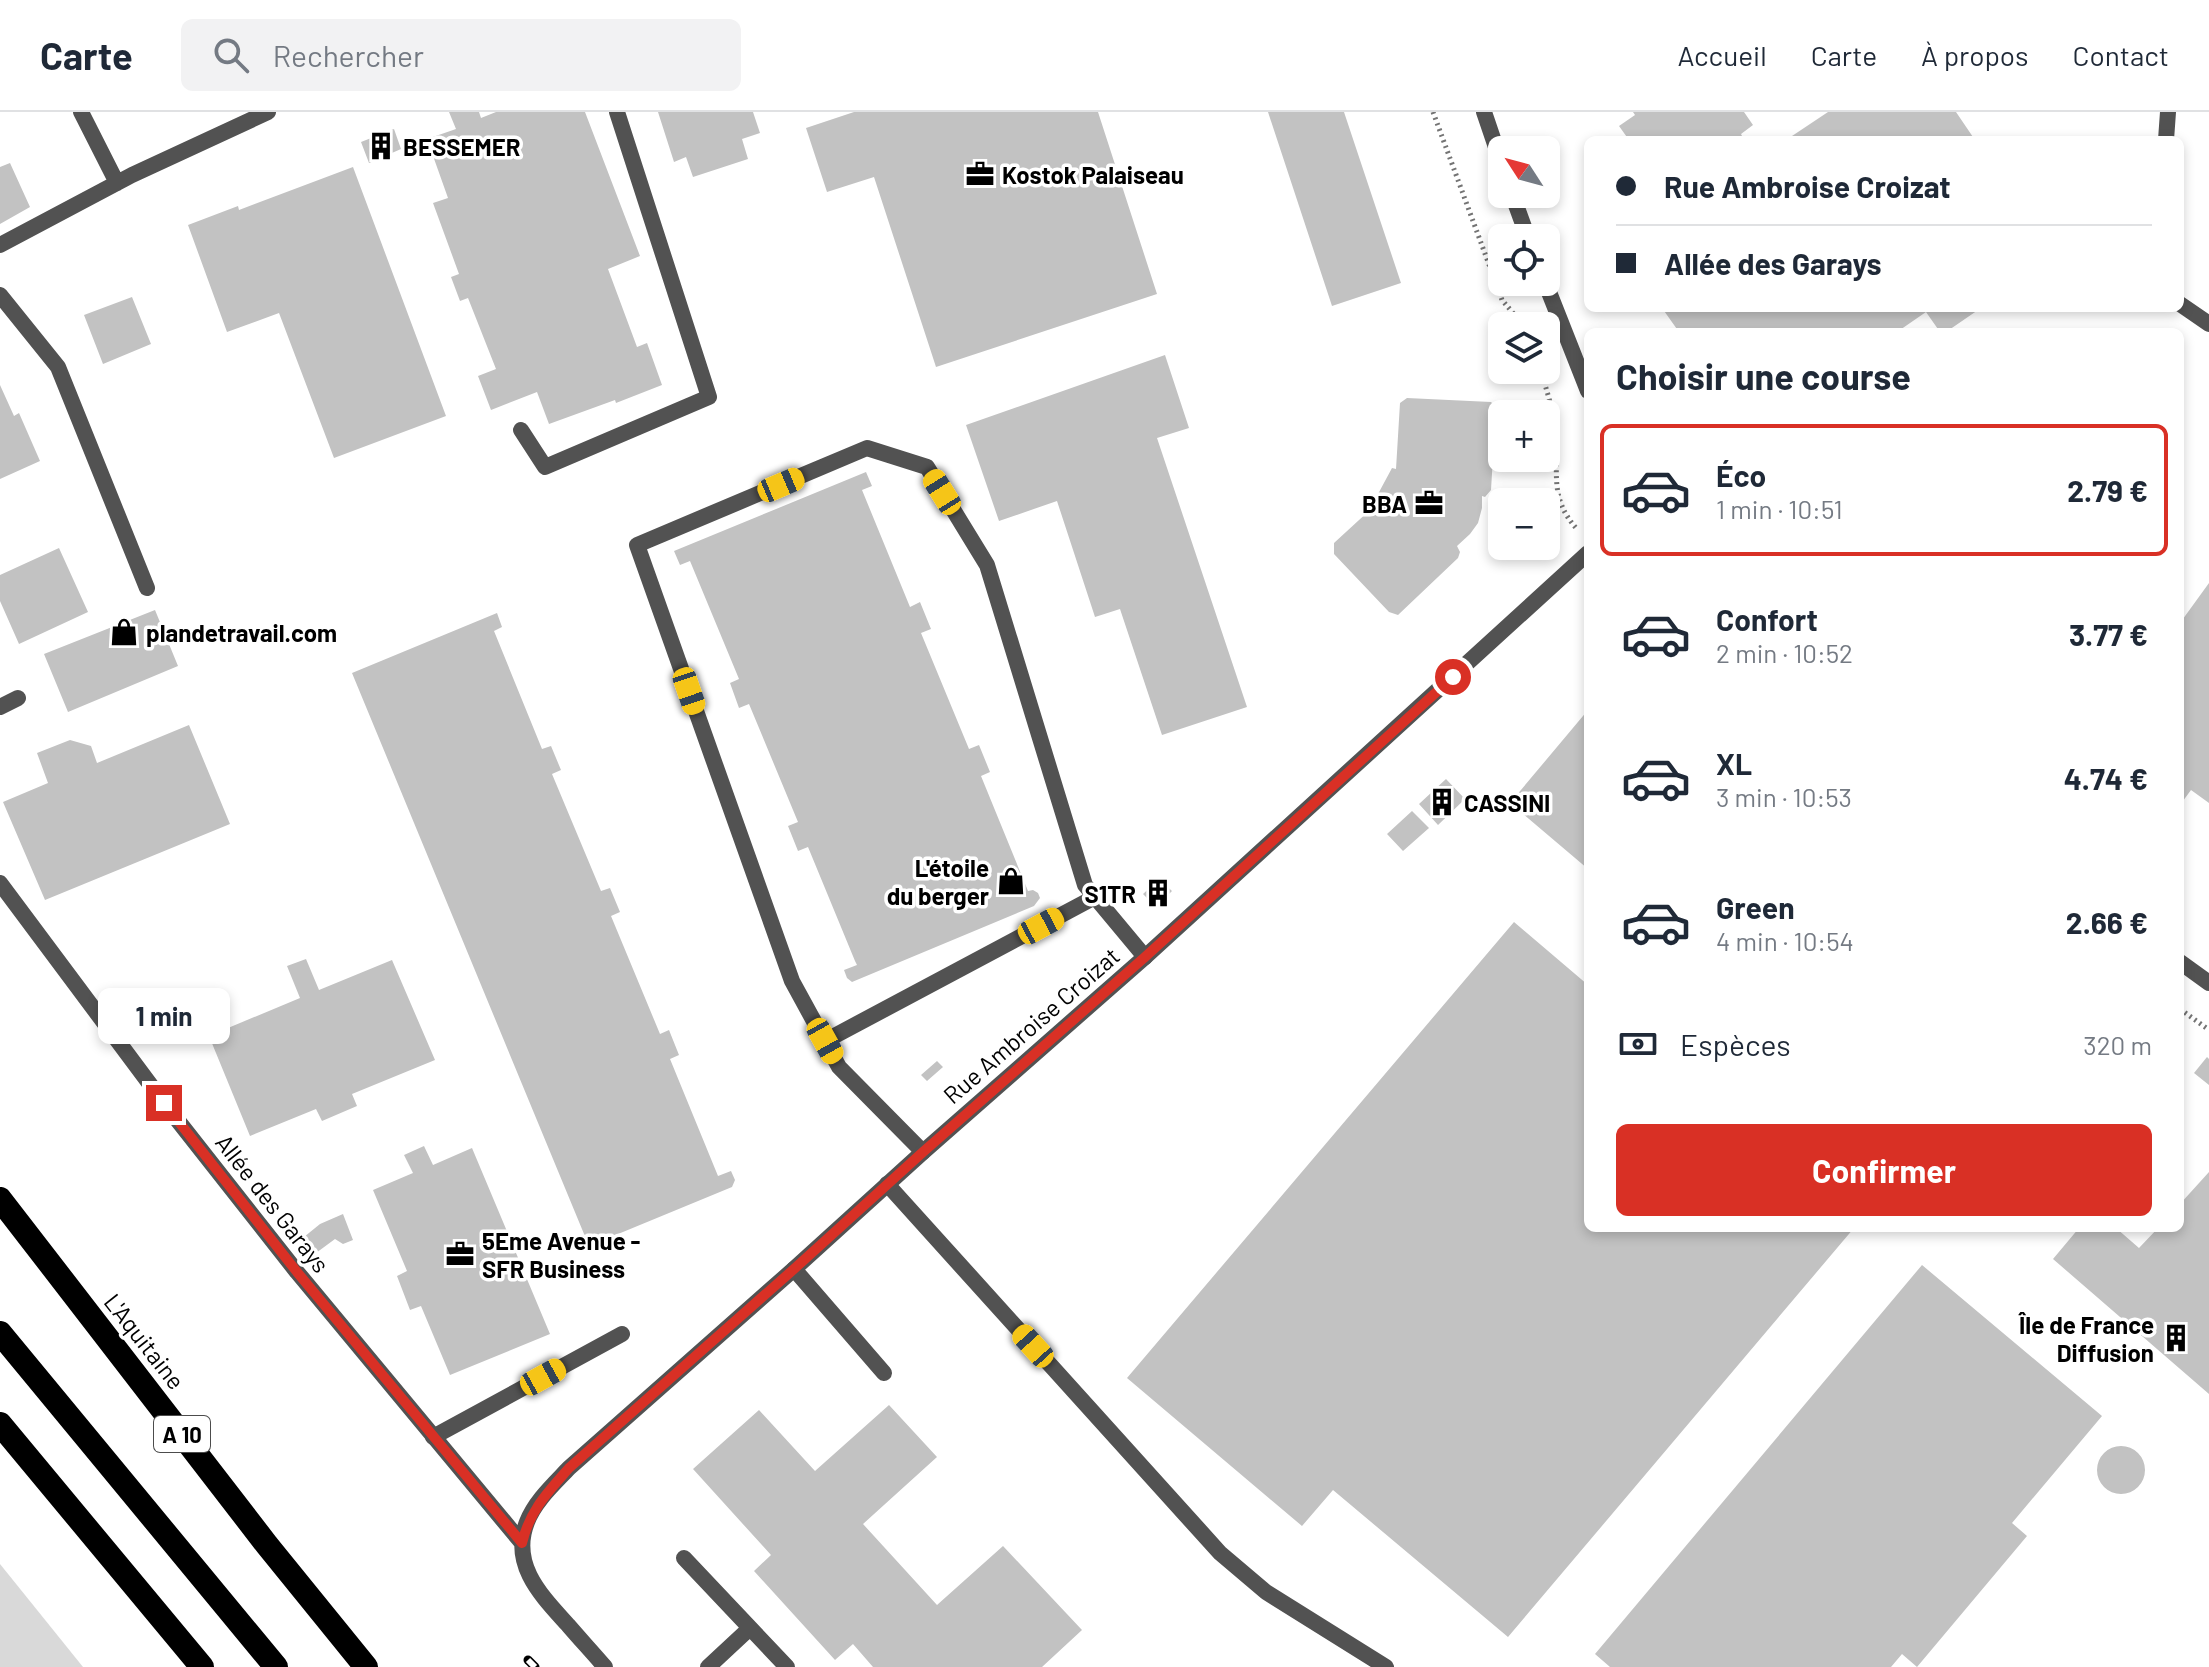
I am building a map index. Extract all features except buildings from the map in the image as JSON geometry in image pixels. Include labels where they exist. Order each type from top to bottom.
[{"type":"highway","name":"L'Aquitaine","points":[[0,1199],[267,1545],[366,1667]]},
{"type":"highway","points":[[0,1333],[276,1667]]},
{"type":"highway","points":[[0,1424],[202,1667]]},
{"type":"street","points":[[81,112],[117,183]]},
{"type":"street","points":[[0,245],[117,183],[268,112]]},
{"type":"street","points":[[521,430],[545,467],[709,397],[617,112]]},
{"type":"street","points":[[1484,112],[1492,136]]},
{"type":"street","points":[[2166,136],[2168,112]]},
{"type":"street","points":[[0,295],[58,367],[147,588]]},
{"type":"street","points":[[1551,296],[1584,381]]},
{"type":"street","points":[[2184,307],[2209,324]]},
{"type":"street","points":[[923,1152],[839,1067],[792,981],[637,545],[867,448],[927,467],[987,565],[1085,885],[1145,957]]},
{"type":"street","name":"Rue Ambroise Croizat","points":[[522,1543],[527,1521],[542,1498],[569,1468],[1145,957],[1584,557]]},
{"type":"street","points":[[0,707],[18,698]]},
{"type":"street","name":"Allée des Garays","points":[[0,883],[164,1103],[297,1272],[522,1543]]},
{"type":"street","points":[[825,1041],[1095,897]]},
{"type":"street","points":[[2184,965],[2209,983]]},
{"type":"street","points":[[887,1184],[1220,1553],[1266,1592],[1386,1667]]},
{"type":"street","points":[[794,1269],[884,1373]]},
{"type":"street","points":[[433,1437],[622,1334]]},
{"type":"street","points":[[522,1543],[526,1568],[536,1591],[605,1667]]},
{"type":"street","points":[[684,1558],[787,1667]]},
{"type":"street","points":[[708,1667],[750,1628]]},
{"type":"path","points":[[1433,112],[1502,300],[1512,312]]},
{"type":"path","points":[[1544,384],[1556,434],[1556,488],[1564,513],[1580,533]]},
{"type":"path","points":[[2184,1012],[2209,1030]]},
{"type":"shaded area","points":[[0,1564],[83,1667],[0,1667]]},
{"type":"railway","points":[[528,1660],[535,1667]]},
{"type":"place","name":"BESSEMER","points":[[381,146]]},
{"type":"place","name":"Kostok Palaiseau","points":[[980,174]]},
{"type":"place","name":"BBA","points":[[1429,503]]},
{"type":"place","name":"plandetravail.com","points":[[124,632]]},
{"type":"place","name":"CASSINI","points":[[1442,802]]},
{"type":"place","name":"L'étoile du berger","points":[[1011,881]]},
{"type":"place","name":"S1TR","points":[[1158,893]]},
{"type":"place","name":"5Eme Avenue - SFR Business","points":[[460,1254]]},
{"type":"place","name":"Île de France Diffusion","points":[[2176,1338]]},
{"type":"route","points":[[164,1103],[297,1272],[522,1543],[527,1521],[542,1498],[569,1468],[1145,957],[1453,677]]}]
